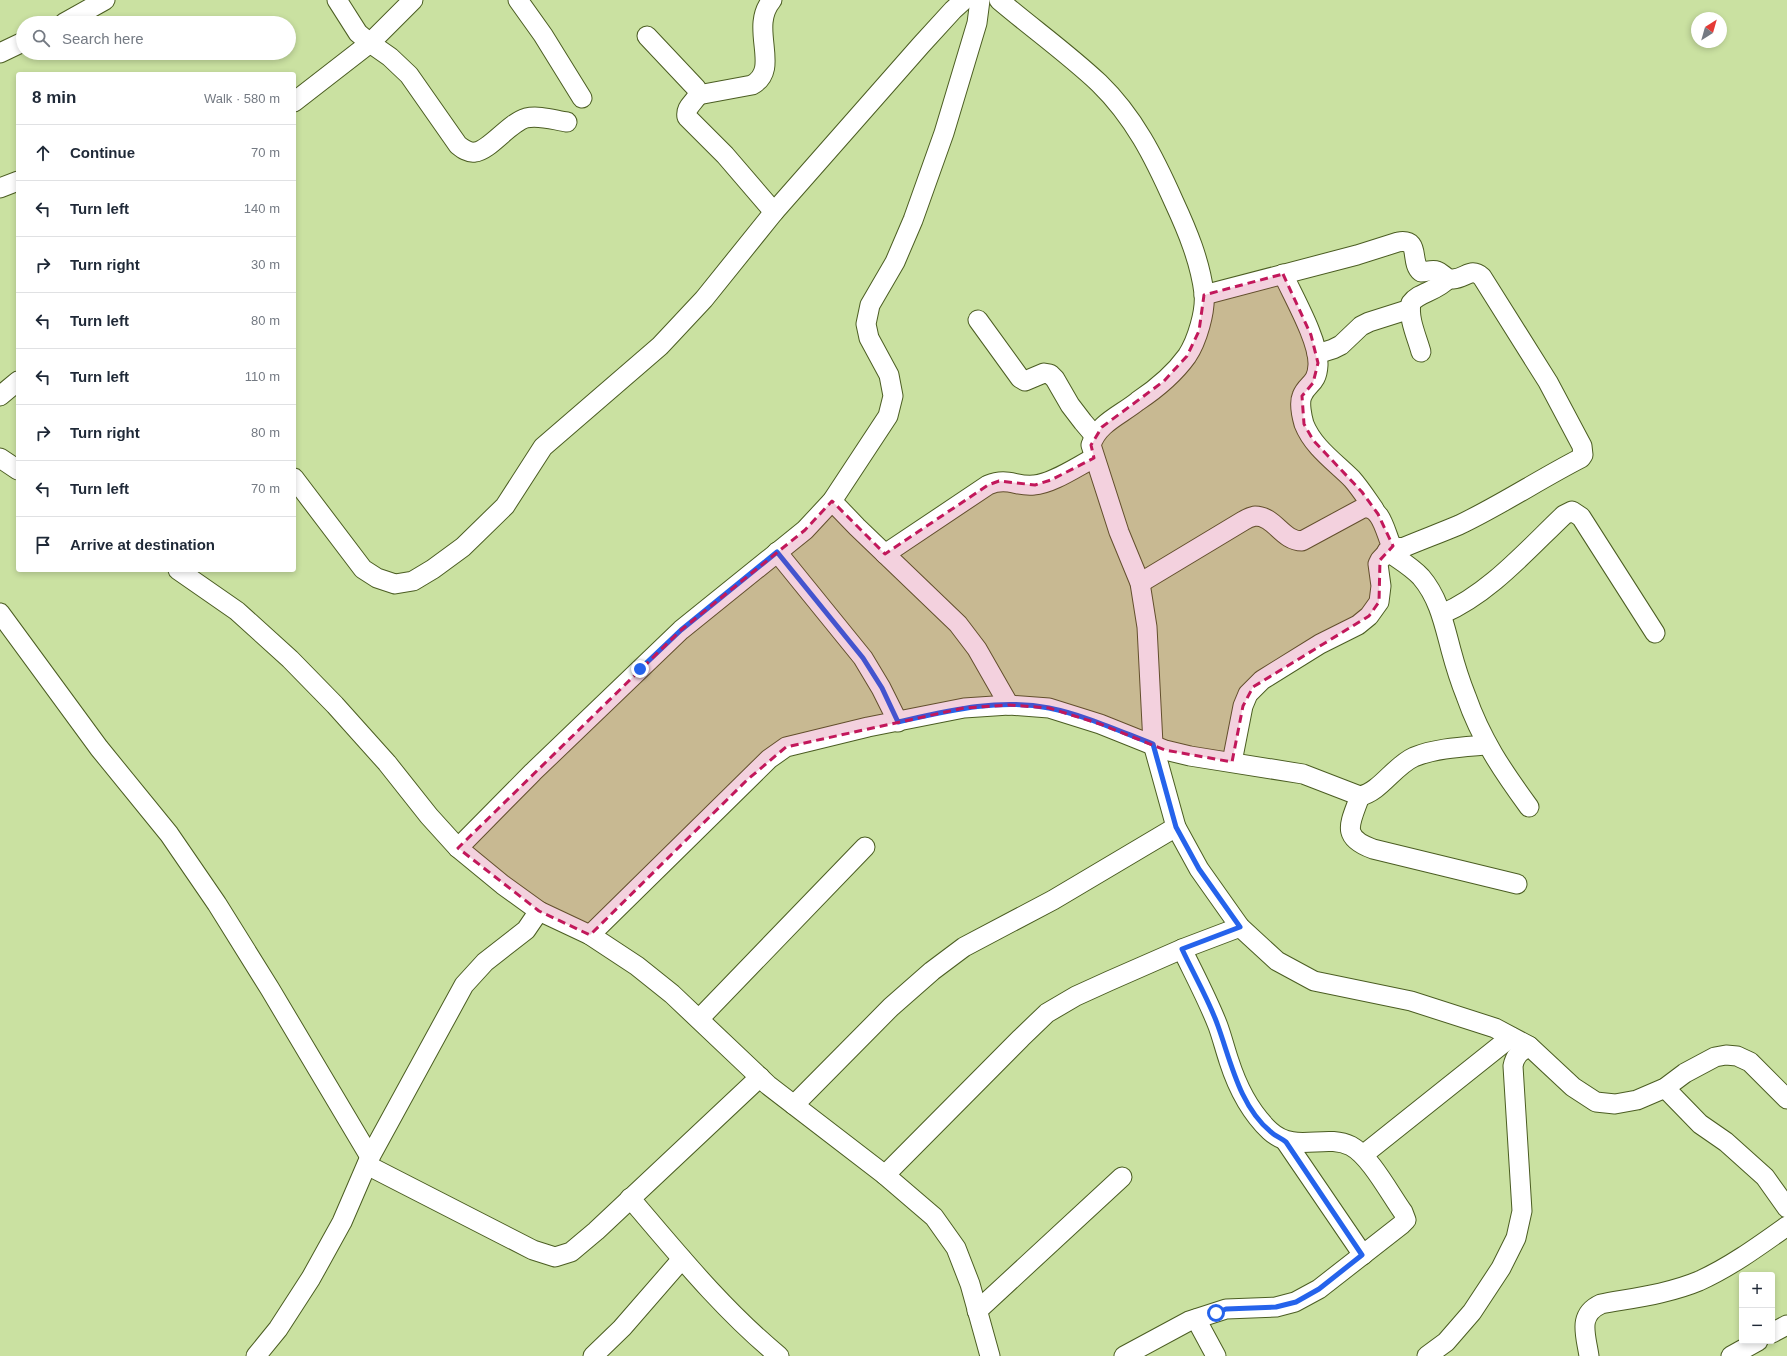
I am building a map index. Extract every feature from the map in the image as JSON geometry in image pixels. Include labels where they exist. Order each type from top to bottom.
[{"type":"street","points":[[76,16],[105,0]]},
{"type":"street","points":[[337,0],[358,33],[390,57],[409,75],[458,145],[465,151],[475,152],[484,148],[513,124],[527,118],[539,117],[567,122]]},
{"type":"street","points":[[296,100],[370,43],[413,0]]},
{"type":"street","points":[[518,0],[543,35],[582,98]]},
{"type":"street","points":[[772,0],[762,18],[762,33],[766,65],[764,74],[760,81],[752,85],[698,95],[688,107],[686,112],[687,116],[725,155],[774,212]]},
{"type":"street","points":[[296,481],[363,569],[377,578],[395,584],[412,582],[463,548],[505,506],[543,447],[660,346],[704,299],[774,212],[921,45],[964,0]]},
{"type":"street","points":[[458,848],[533,772],[681,630],[806,530],[832,501],[888,416],[893,396],[889,375],[869,338],[866,324],[870,305],[895,262],[913,220],[944,133],[977,23],[980,0]]},
{"type":"street","points":[[999,0],[1099,84],[1132,121],[1154,156],[1184,223],[1198,264],[1204,295],[1200,331],[1187,356],[1164,381],[1102,427],[1094,435],[1091,445],[1119,532],[1140,583],[1147,627],[1153,744],[1176,827],[1199,869],[1240,927],[1277,961],[1314,981],[1411,1001],[1495,1028],[1529,1046],[1573,1087],[1596,1102],[1616,1104],[1637,1100],[1665,1088],[1684,1073],[1715,1057],[1726,1055],[1737,1056],[1750,1062],[1787,1099]]},
{"type":"street","points":[[647,36],[692,83],[696,88],[698,95]]},
{"type":"street","points":[[0,53],[16,45]]},
{"type":"street","points":[[0,188],[16,182]]},
{"type":"street","points":[[1204,295],[1404,241],[1410,243],[1413,247],[1418,269],[1421,272],[1433,270],[1439,271],[1448,279]]},
{"type":"street","points":[[1390,548],[1402,548],[1458,525],[1497,505],[1544,476],[1581,458],[1583,454],[1582,446],[1548,382],[1482,277],[1477,273],[1473,272],[1454,279],[1448,279],[1435,290],[1414,299],[1411,303],[1410,309],[1421,352]]},
{"type":"street","points":[[1232,762],[1243,706],[1253,687],[1320,644],[1358,625],[1369,616],[1379,602],[1381,586],[1378,564],[1390,548],[1390,542],[1378,514],[1352,479],[1330,460],[1313,440],[1304,424],[1301,403],[1302,396],[1313,383],[1317,374],[1317,354],[1312,336],[1283,274]]},
{"type":"street","points":[[1317,354],[1341,345],[1365,324],[1410,309]]},
{"type":"street","points":[[978,320],[1020,378],[1025,381],[1044,373],[1050,374],[1055,379],[1074,411],[1094,435]]},
{"type":"street","points":[[0,396],[16,383]]},
{"type":"street","points":[[0,458],[16,469]]},
{"type":"street","points":[[885,554],[988,485],[999,481],[1035,485],[1051,480],[1094,458]]},
{"type":"street","points":[[832,501],[958,624],[977,649],[1009,705]]},
{"type":"street","points":[[1140,583],[1243,521],[1255,516],[1266,519],[1288,538],[1295,541],[1302,541],[1363,508],[1368,507],[1374,509]]},
{"type":"street","points":[[1442,614],[1473,598],[1492,583],[1564,515],[1572,511],[1581,517],[1655,633]]},
{"type":"street","points":[[1390,548],[1421,577],[1432,594],[1442,614],[1451,651],[1466,697],[1486,745],[1501,770],[1529,807]]},
{"type":"street","points":[[777,552],[863,658],[882,688],[898,722]]},
{"type":"street","points":[[181,572],[237,611],[290,659],[335,705],[387,763],[429,816],[458,848],[503,885],[539,911],[590,935],[637,966],[672,994],[760,1077],[885,1175],[934,1217],[956,1248],[970,1284],[990,1356]]},
{"type":"street","points":[[0,613],[99,748],[169,834],[217,904],[270,989],[368,1161],[533,1250],[555,1257],[571,1252],[596,1231],[760,1077]]},
{"type":"street","points":[[590,935],[769,758],[786,747],[964,708],[1009,705],[1048,708],[1100,724],[1165,750],[1190,756],[1303,774],[1360,796],[1367,795],[1392,772],[1413,758],[1438,750],[1486,745]]},
{"type":"street","points":[[1360,796],[1351,822],[1350,833],[1356,841],[1362,845],[1373,850],[1516,884]]},
{"type":"street","points":[[794,1105],[891,1007],[932,970],[958,951],[1053,900],[1176,827]]},
{"type":"street","points":[[699,1019],[865,846]]},
{"type":"street","points":[[256,1356],[278,1329],[311,1278],[342,1222],[368,1161],[464,986],[485,962],[526,930],[539,911]]},
{"type":"street","points":[[885,1175],[1047,1013],[1076,996],[1182,949],[1240,927]]},
{"type":"street","points":[[1182,949],[1218,1026],[1229,1062],[1243,1094],[1262,1122],[1271,1132],[1286,1142],[1362,1255]]},
{"type":"street","points":[[1363,1155],[1511,1037]]},
{"type":"street","points":[[1427,1356],[1446,1342],[1472,1312],[1501,1268],[1516,1238],[1522,1211],[1514,1059],[1518,1053],[1529,1046]]},
{"type":"street","points":[[1665,1088],[1700,1124],[1726,1142],[1765,1177],[1787,1208]]},
{"type":"street","points":[[1124,1356],[1156,1338],[1196,1319],[1226,1309],[1276,1307],[1296,1302],[1319,1289],[1406,1220],[1403,1212],[1363,1155],[1352,1146],[1340,1142],[1306,1144],[1286,1142]]},
{"type":"street","points":[[977,1311],[1122,1177]]},
{"type":"street","points":[[630,1198],[682,1259],[775,1355]]},
{"type":"street","points":[[1589,1356],[1585,1325],[1586,1316],[1592,1308],[1601,1304],[1659,1294],[1698,1281],[1740,1258],[1787,1226]]},
{"type":"street","points":[[593,1356],[622,1328],[682,1259]]},
{"type":"street","points":[[1196,1319],[1216,1356]]},
{"type":"street","points":[[1775,1331],[1787,1325]]},
{"type":"street","points":[[1730,1356],[1752,1344]]},
{"type":"highlighted area","points":[[1283,274],[1311,335],[1318,363],[1313,383],[1302,396],[1304,424],[1313,440],[1362,492],[1378,514],[1393,546],[1380,560],[1379,602],[1369,616],[1253,687],[1243,706],[1232,762],[1165,750],[1100,724],[1049,708],[1009,705],[964,708],[786,747],[747,780],[590,935],[539,911],[458,848],[681,630],[805,530],[832,501],[885,554],[988,485],[999,481],[1035,485],[1051,480],[1094,458],[1091,445],[1102,427],[1164,381],[1187,356],[1199,331],[1204,295]]},
{"type":"route","points":[[640,669],[681,630],[777,552],[863,658],[882,688],[898,722],[964,708],[1009,705],[1048,708],[1100,724],[1153,744],[1176,827],[1199,869],[1240,927],[1182,949],[1218,1026],[1229,1062],[1243,1094],[1264,1125],[1271,1132],[1286,1142],[1362,1255],[1319,1289],[1296,1302],[1276,1307],[1226,1309],[1216,1313]]}]
